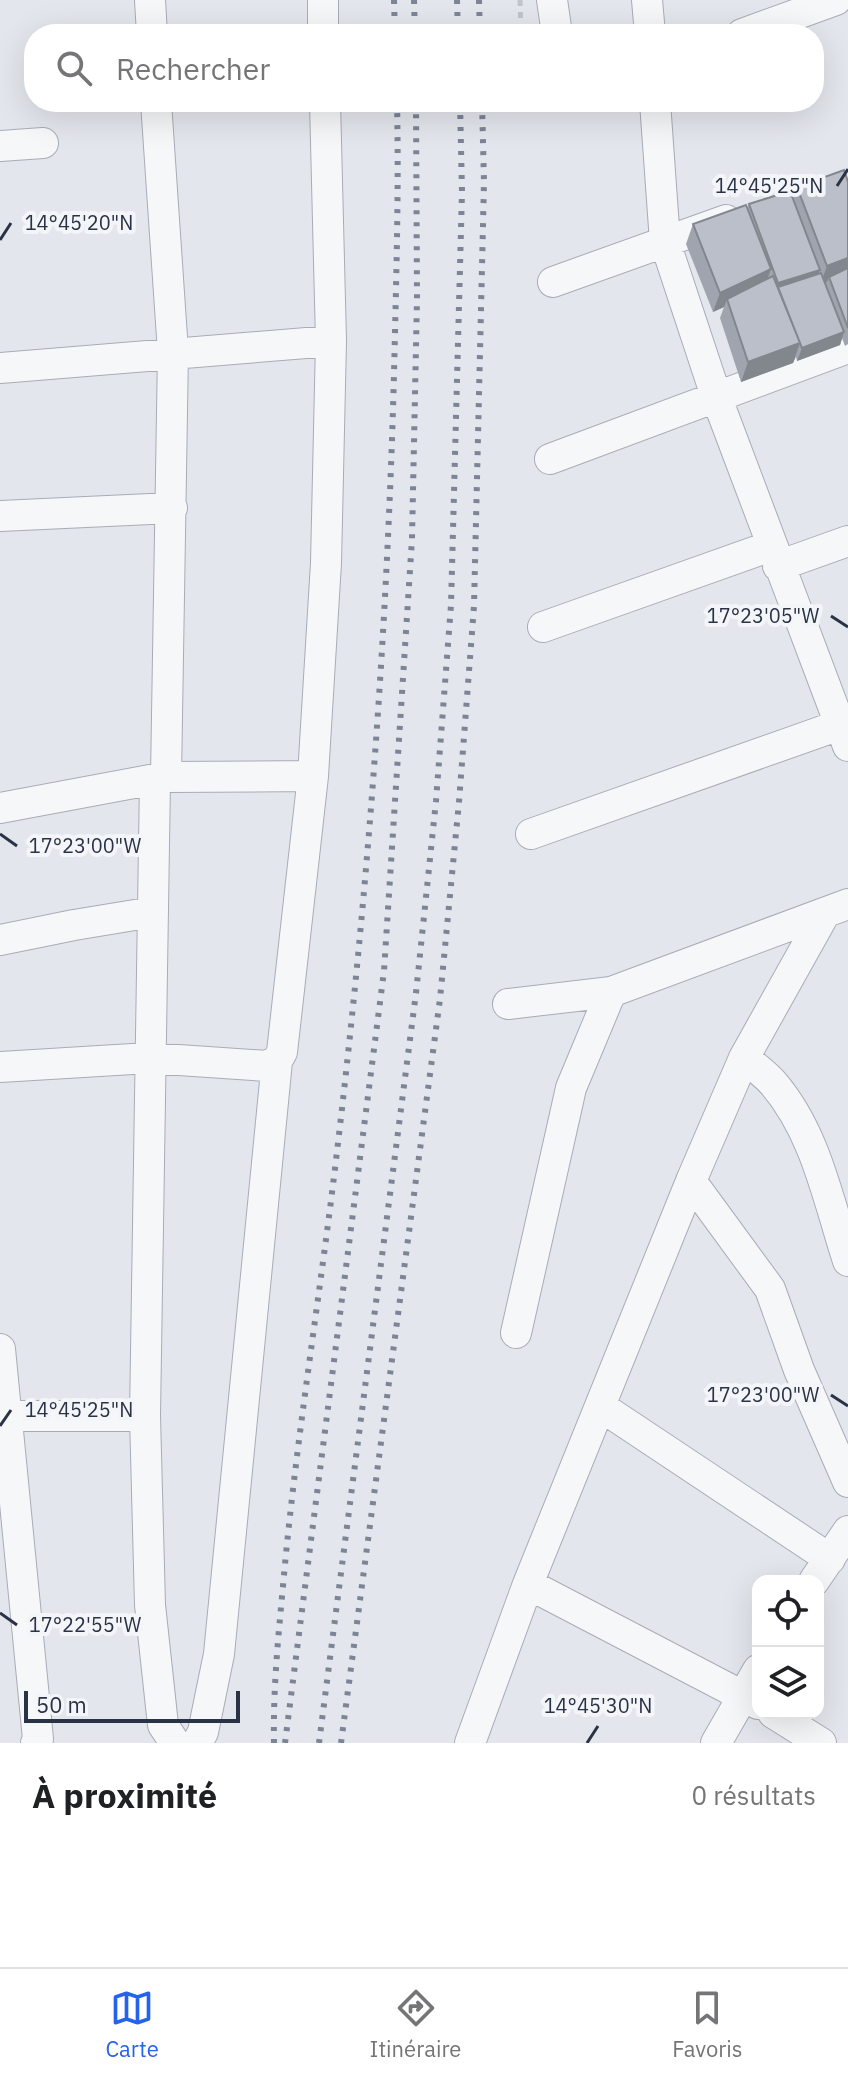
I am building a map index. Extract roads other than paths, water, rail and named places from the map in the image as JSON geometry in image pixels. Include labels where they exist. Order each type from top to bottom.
[{"type":"street","points":[[150,0],[151,24]]},
{"type":"street","points":[[323,0],[323,24]]},
{"type":"street","points":[[552,0],[556,24]]},
{"type":"street","points":[[647,0],[649,24]]},
{"type":"street","points":[[770,24],[836,0]]},
{"type":"street","points":[[157,112],[173,352],[172,508],[153,912],[145,1416],[150,1605],[163,1725],[175,1743]]},
{"type":"street","points":[[197,1743],[203,1732],[219,1654],[277,1061],[282,1052],[313,776],[326,563],[331,341],[325,112]]},
{"type":"street","points":[[531,834],[845,731],[775,556],[716,396],[665,242],[656,112]]},
{"type":"street","points":[[0,146],[43,143]]},
{"type":"street","points":[[553,282],[749,211]]},
{"type":"street","points":[[0,368],[331,341]]},
{"type":"street","points":[[550,459],[848,348]]},
{"type":"street","points":[[0,516],[172,508]]},
{"type":"street","points":[[543,627],[775,556],[848,541]]},
{"type":"street","points":[[0,808],[161,779],[313,776]]},
{"type":"street","points":[[508,1004],[611,992],[836,908]]},
{"type":"street","points":[[470,1743],[528,1584],[744,1058],[836,908]]},
{"type":"street","points":[[0,940],[153,912]]},
{"type":"street","points":[[516,1333],[571,1088],[611,992]]},
{"type":"street","points":[[0,1067],[149,1058],[267,1066],[277,1061]]},
{"type":"street","points":[[744,1058],[772,1082],[793,1112],[815,1153],[848,1261]]},
{"type":"street","points":[[691,1181],[770,1289],[799,1370],[848,1482]]},
{"type":"street","points":[[0,1349],[36,1743]]},
{"type":"street","points":[[4,1405],[145,1416]]},
{"type":"street","points":[[600,1406],[822,1570],[848,1531]]},
{"type":"street","points":[[528,1584],[752,1690]]},
{"type":"street","points":[[716,1743],[752,1691]]},
{"type":"street","points":[[783,1719],[821,1743]]},
{"type":"railway","points":[[394,0],[395,24]]},
{"type":"railway","points":[[414,0],[415,24]]},
{"type":"railway","points":[[457,0],[458,24]]},
{"type":"railway","points":[[479,0],[480,24]]},
{"type":"railway","points":[[274,1743],[276,1664],[288,1531],[349,1047],[375,760],[391,471],[397,112]]},
{"type":"railway","points":[[285,1743],[384,971],[412,539],[417,299],[416,112]]},
{"type":"railway","points":[[319,1743],[416,993],[436,801],[451,605],[462,192],[460,112]]},
{"type":"railway","points":[[341,1743],[440,999],[459,802],[474,606],[484,182],[482,112]]}]
